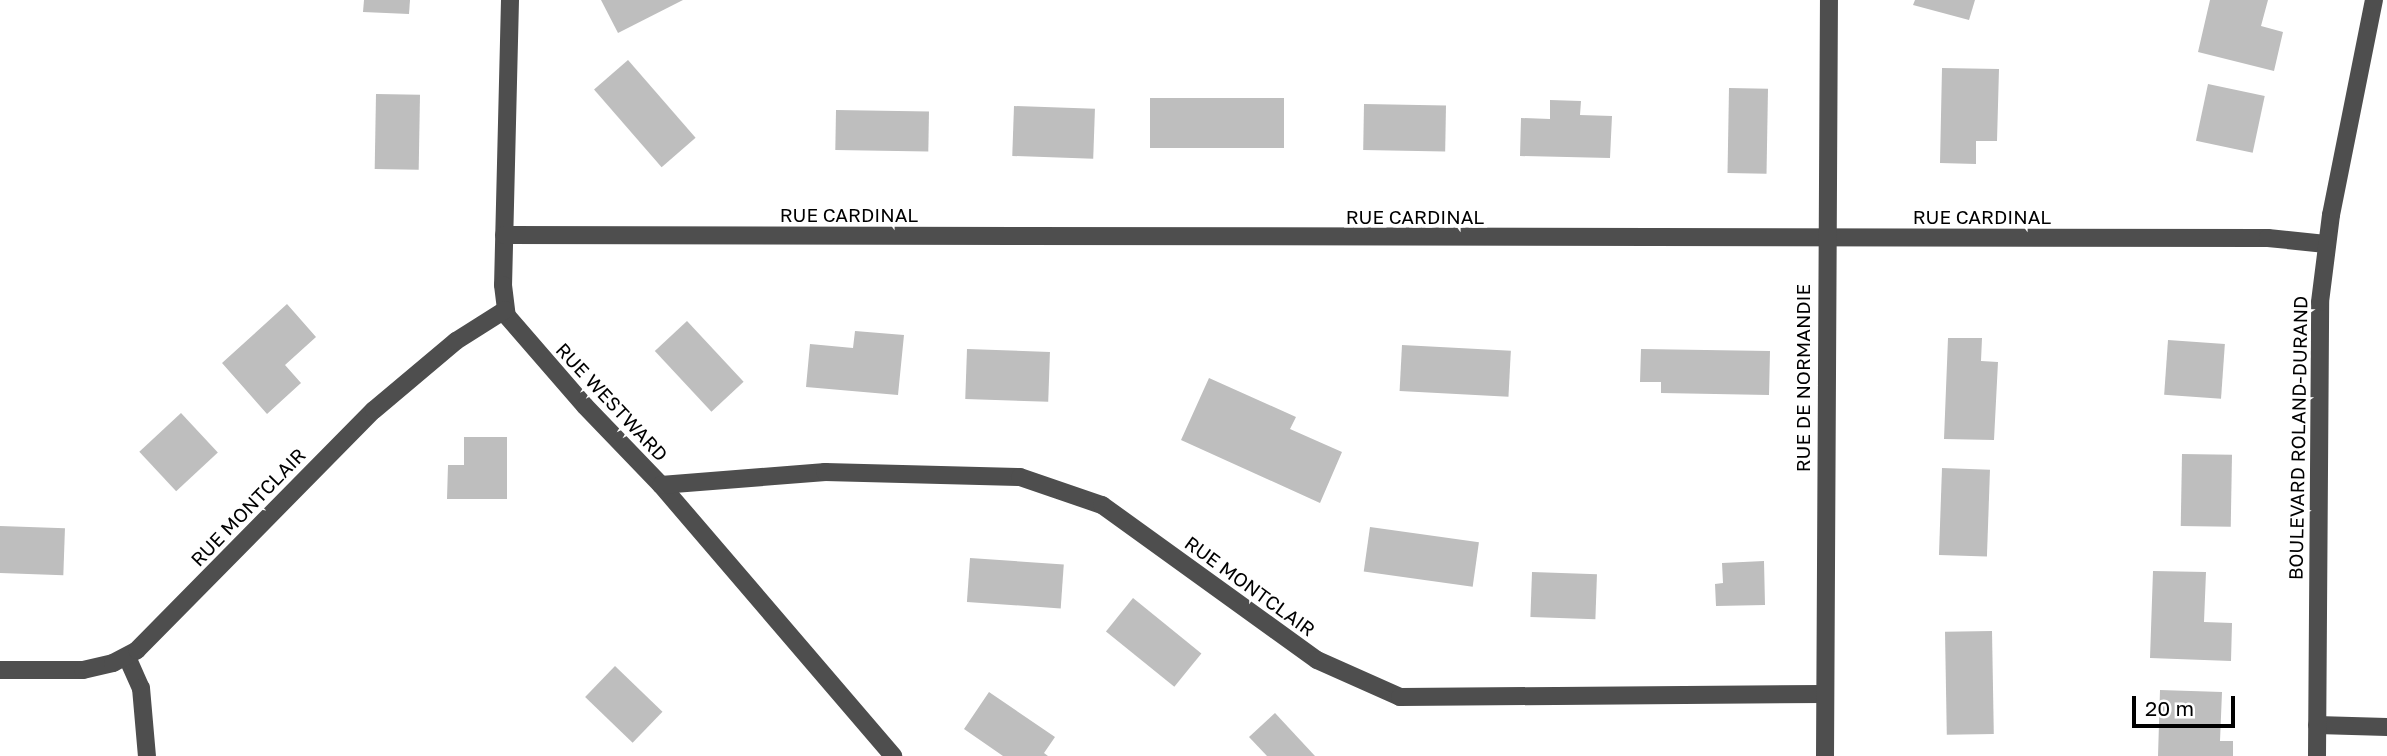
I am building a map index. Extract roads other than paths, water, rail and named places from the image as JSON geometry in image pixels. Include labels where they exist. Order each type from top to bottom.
[{"type":"street","points":[[505,310],[504,235],[510,0]]},
{"type":"street","name":"RUE DE NORMANDIE","points":[[1825,756],[1825,240],[1829,0]]},
{"type":"street","name":"BOULEVARD ROLAND-DURAND","points":[[2317,756],[2317,370],[2326,244],[2374,0]]},
{"type":"street","name":"RUE CARDINAL","points":[[504,235],[1825,240],[2268,238],[2326,244]]},
{"type":"street","name":"RUE WESTWARD","points":[[505,310],[518,332],[661,485],[893,756]]},
{"type":"street","name":"RUE MONTCLAIR","points":[[0,670],[83,670],[127,657],[163,627],[374,410],[447,348],[505,310]]},
{"type":"street","name":"RUE MONTCLAIR","points":[[661,485],[825,472],[1020,477],[1102,505],[1317,660],[1400,697],[1824,694]]},
{"type":"street","points":[[127,657],[141,688],[148,756]]},
{"type":"street","points":[[2317,725],[2387,727]]}]
